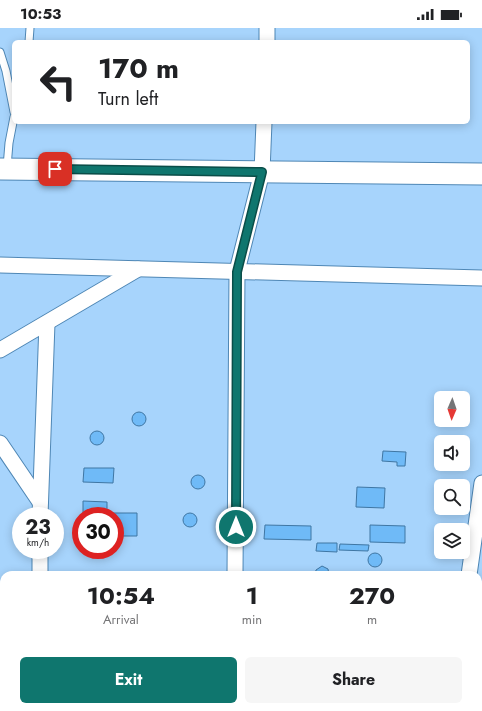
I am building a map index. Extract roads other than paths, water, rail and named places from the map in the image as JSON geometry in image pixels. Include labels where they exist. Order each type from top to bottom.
[{"type":"main road","points":[[4,169],[482,174]]},
{"type":"street","points":[[267,28],[267,40]]},
{"type":"street","points":[[235,571],[237,272],[262,172],[264,124]]},
{"type":"street","points":[[0,265],[482,278]]},
{"type":"street","points":[[0,350],[139,269]]},
{"type":"street","points":[[40,507],[47,323]]},
{"type":"street","points":[[0,443],[39,507]]},
{"type":"street","points":[[470,571],[482,483]]},
{"type":"street","points":[[40,559],[40,571]]},
{"type":"lane","points":[[29,40],[30,28]]},
{"type":"lane","points":[[0,52],[6,71],[12,102]]},
{"type":"lane","points":[[4,169],[13,124]]}]
